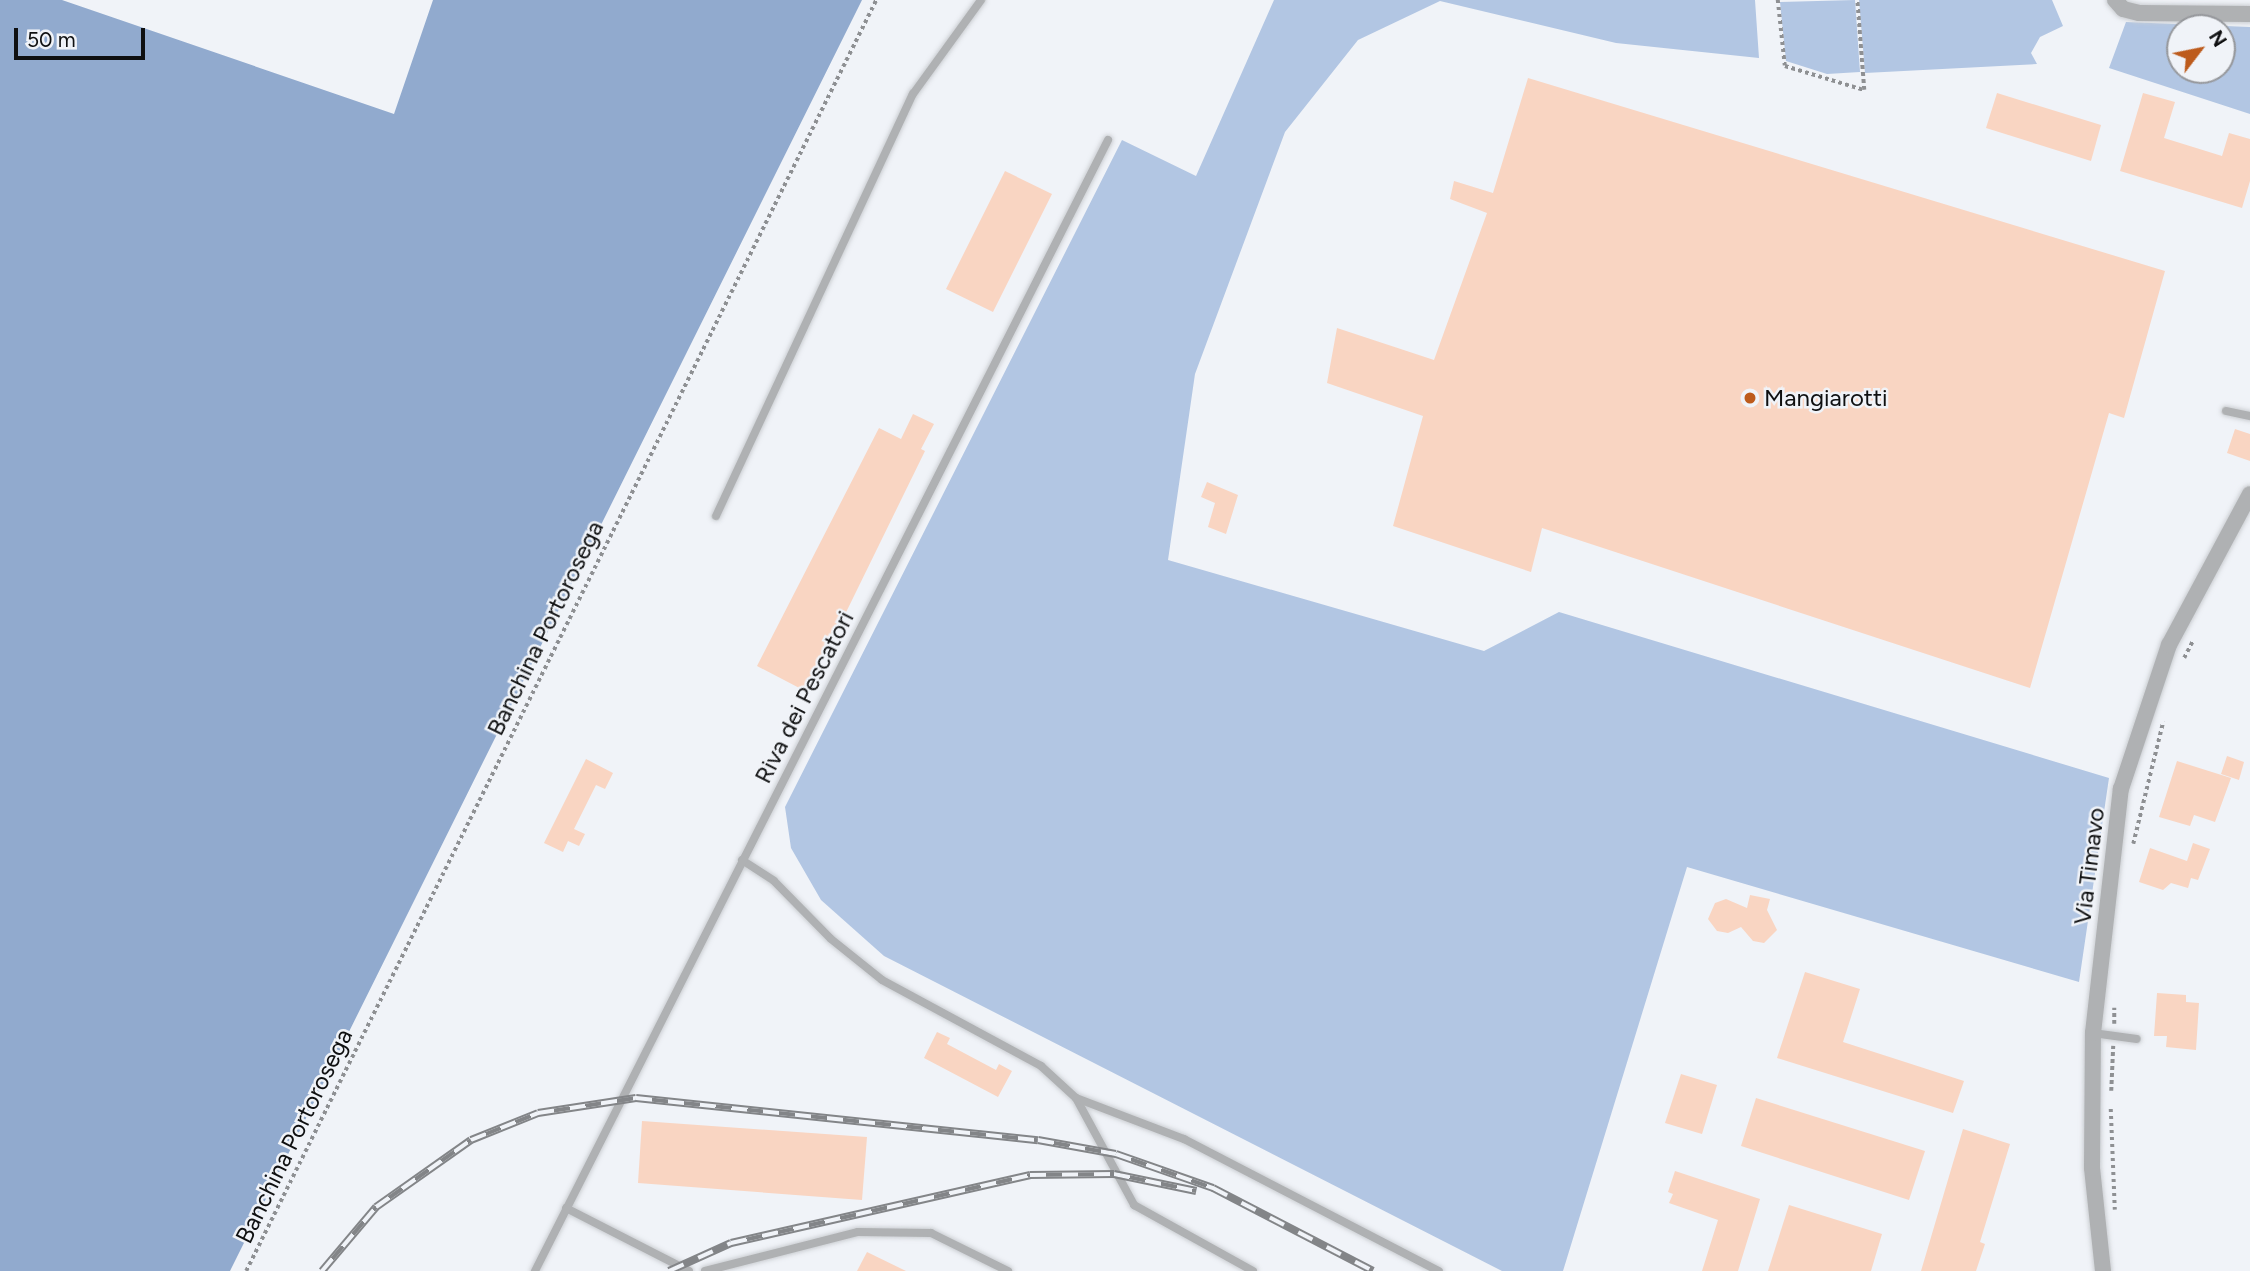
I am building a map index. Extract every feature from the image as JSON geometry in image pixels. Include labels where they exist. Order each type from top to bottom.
[{"type":"street","points":[[2115,0],[2123,9],[2139,13],[2250,14]]},
{"type":"street","name":"Via Timavo","points":[[2103,1271],[2092,1168],[2093,1033],[2120,789],[2169,645],[2250,494]]},
{"type":"lane","points":[[716,516],[913,94],[982,0]]},
{"type":"lane","name":"Riva dei Pescatori","points":[[535,1271],[1108,140]]},
{"type":"lane","points":[[2226,411],[2250,415]]},
{"type":"lane","points":[[742,860],[774,881],[831,939],[882,980],[984,1031],[1041,1066],[1076,1098],[1134,1205],[1253,1271]]},
{"type":"lane","points":[[2093,1033],[2137,1039]]},
{"type":"lane","points":[[1076,1098],[1184,1139],[1439,1271]]},
{"type":"lane","points":[[566,1208],[689,1271]]},
{"type":"lane","points":[[705,1271],[859,1232],[931,1233],[1008,1271]]},
{"type":"path","name":"Banchina Portorosega","points":[[246,1271],[876,0]]},
{"type":"path","points":[[1778,0],[1785,66],[1864,90],[1857,0]]},
{"type":"path","points":[[2183,661],[2198,629]]},
{"type":"path","points":[[2131,858],[2164,716]]},
{"type":"path","points":[[2115,1000],[2115,1214]]},
{"type":"shaded area","points":[[0,0],[62,0],[394,114],[433,0],[862,0],[230,1271],[0,1271]]},
{"type":"shaded area","points":[[1274,0],[1755,0],[1759,58],[1616,43],[1440,1],[1358,40],[1285,132],[1195,374],[1168,560],[1484,651],[1559,612],[2109,778],[2079,982],[1687,867],[1563,1271],[1502,1271],[884,956],[821,900],[791,848],[785,807],[1122,140],[1196,176]]},
{"type":"shaded area","points":[[1855,0],[1860,72],[1827,74],[1786,61],[1780,2]]},
{"type":"shaded area","points":[[1859,0],[2052,0],[2063,26],[2040,37],[2031,53],[2037,64],[1865,73]]},
{"type":"shaded area","points":[[2126,22],[2166,24],[2166,84],[2236,84],[2236,26],[2250,27],[2250,114],[2109,68]]},
{"type":"building","name":"Mangiarotti","points":[[1528,78],[2165,271],[2124,418],[2109,413],[2030,688],[1542,528],[1531,572],[1393,526],[1423,416],[1327,383],[1337,328],[1434,360],[1487,213],[1450,199],[1454,181],[1493,193]]},
{"type":"building","points":[[1997,93],[2101,125],[2091,161],[1986,128]]},
{"type":"building","points":[[2143,93],[2175,102],[2164,138],[2222,156],[2229,133],[2250,139],[2250,181],[2242,208],[2120,171]]},
{"type":"building","points":[[1005,171],[1052,194],[993,312],[946,289]]},
{"type":"building","points":[[913,414],[934,424],[921,449],[925,451],[807,692],[757,666],[879,428],[901,439]]},
{"type":"building","points":[[2235,429],[2250,434],[2250,461],[2227,453]]},
{"type":"building","points":[[1207,482],[1238,495],[1226,534],[1208,527],[1215,503],[1201,497]]},
{"type":"building","points":[[2227,756],[2244,762],[2239,780],[2221,774]]},
{"type":"building","points":[[586,759],[613,773],[605,789],[596,785],[574,829],[585,834],[579,846],[568,841],[563,852],[544,843]]},
{"type":"building","points":[[2177,761],[2231,778],[2215,822],[2194,815],[2190,826],[2159,817]]},
{"type":"building","points":[[2193,843],[2210,849],[2198,880],[2191,878],[2188,888],[2171,883],[2163,890],[2139,882],[2150,848],[2187,861]]},
{"type":"building","points":[[1750,895],[1770,899],[1767,910],[1777,930],[1764,943],[1753,941],[1741,927],[1728,933],[1717,931],[1708,919],[1715,903],[1726,899],[1747,908]]},
{"type":"building","points":[[1805,972],[1860,989],[1843,1042],[1964,1081],[1953,1113],[1777,1058]]},
{"type":"building","points":[[2157,993],[2186,995],[2186,1002],[2199,1003],[2196,1050],[2166,1047],[2167,1036],[2154,1036]]},
{"type":"building","points":[[937,1032],[950,1038],[947,1044],[996,1070],[999,1064],[1012,1071],[998,1097],[924,1058]]},
{"type":"building","points":[[1681,1074],[1717,1085],[1702,1134],[1665,1123]]},
{"type":"building","points":[[1756,1098],[1925,1151],[1909,1200],[1741,1146]]},
{"type":"building","points":[[642,1121],[867,1137],[862,1200],[638,1183]]},
{"type":"building","points":[[1963,1129],[2010,1144],[1980,1242],[1985,1244],[1976,1271],[1921,1271]]},
{"type":"building","points":[[1675,1171],[1760,1199],[1738,1271],[1702,1271],[1718,1220],[1669,1203],[1673,1194],[1668,1192]]},
{"type":"building","points":[[1789,1205],[1882,1234],[1871,1271],[1768,1271]]},
{"type":"building","points":[[867,1252],[906,1271],[857,1271]]},
{"type":"railway","points":[[322,1271],[376,1207],[471,1140],[538,1113],[636,1098],[1038,1140],[1116,1154],[1213,1188],[1373,1271]]},
{"type":"railway","points":[[669,1271],[731,1243],[1030,1175],[1114,1174],[1196,1191]]},
{"type":"place","name":"Mangiarotti","points":[[1750,398]]}]
